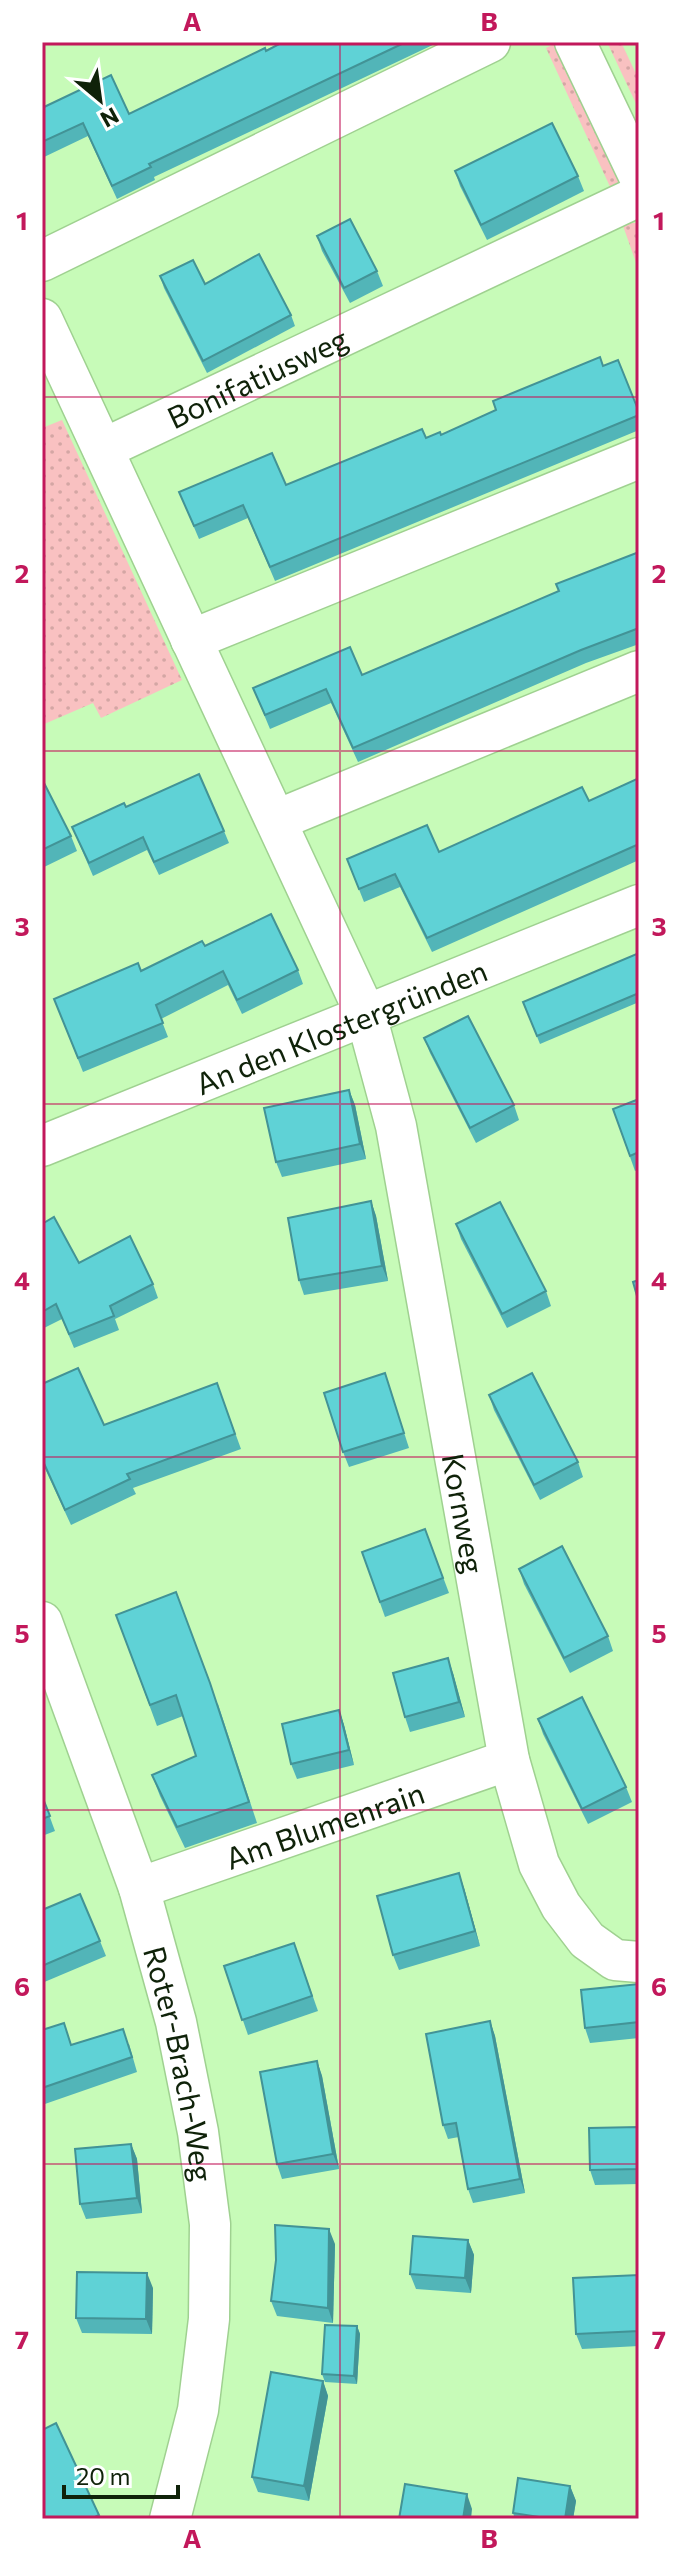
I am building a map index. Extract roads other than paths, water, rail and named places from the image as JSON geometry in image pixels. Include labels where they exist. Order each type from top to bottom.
[{"type":"street","points":[[42,261],[490,42]]},
{"type":"street","points":[[575,42],[639,176]]},
{"type":"street","name":"Bonifatiusweg","points":[[103,449],[639,196]]},
{"type":"street","points":[[42,319],[366,1015]]},
{"type":"street","points":[[191,640],[639,458]]},
{"type":"street","points":[[277,820],[639,671]]},
{"type":"street","name":"An den Klostergründen","points":[[42,1146],[639,905]]},
{"type":"street","name":"Kornweg","points":[[366,1015],[396,1126],[509,1760],[539,1864],[561,1906],[587,1940],[615,1960],[639,1962]]},
{"type":"street","name":"Roter-Brach-Weg","points":[[42,1622],[139,1888],[176,2022],[198,2132],[210,2224],[209,2319],[198,2410],[170,2519]]},
{"type":"street","name":"Am Blumenrain","points":[[139,1888],[509,1760]]}]
